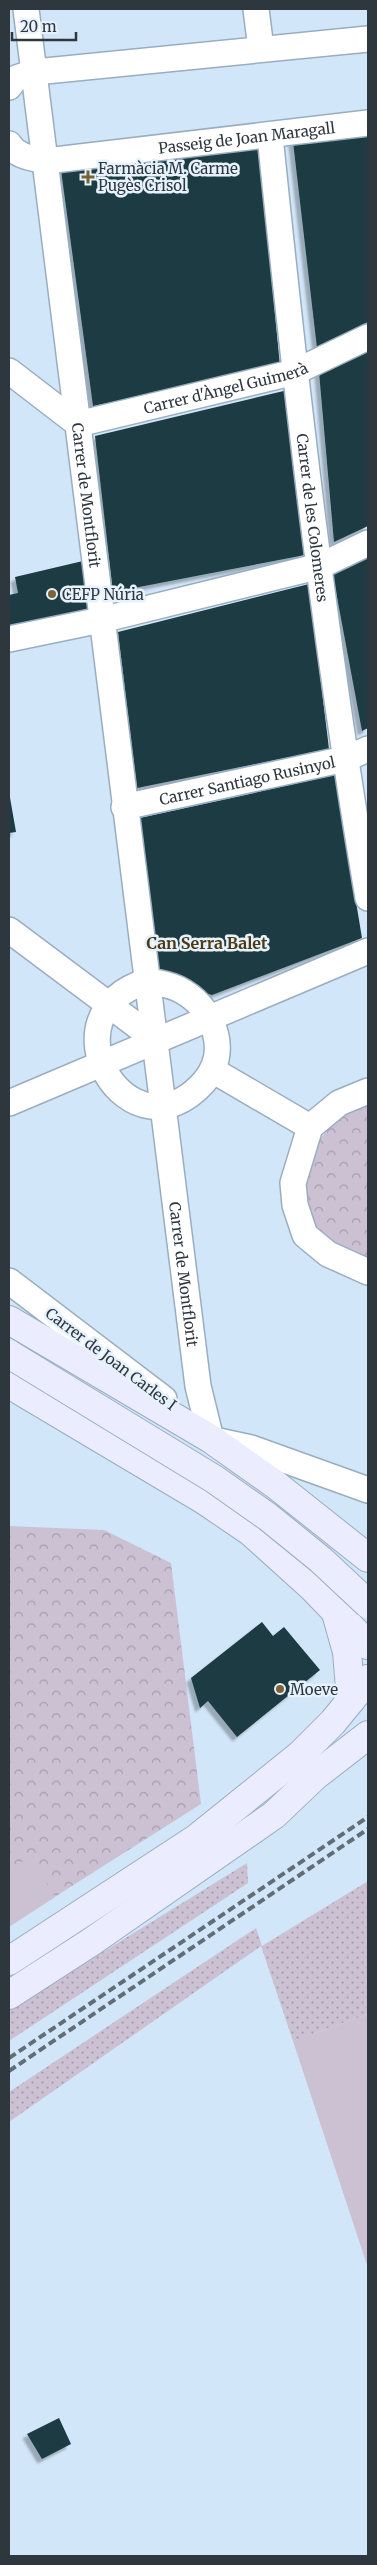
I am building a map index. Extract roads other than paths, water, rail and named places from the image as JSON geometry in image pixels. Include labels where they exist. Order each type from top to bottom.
[{"type":"street","name":"Carrer de Montflorit","points":[[26,9],[124,807],[156,1040],[198,1386],[211,1439]]},
{"type":"street","points":[[256,9],[262,49]]},
{"type":"street","points":[[9,87],[16,78],[35,72],[368,39]]},
{"type":"street","name":"Passeig de Joan Maragall","points":[[10,150],[29,158],[46,160],[270,136],[368,123]]},
{"type":"street","name":"Carrer de les Colomeres","points":[[270,136],[295,372],[344,759],[368,898]]},
{"type":"street","name":"Carrer d'Àngel Guimerà","points":[[78,424],[295,372],[368,337]]},
{"type":"street","points":[[9,371],[78,424]]},
{"type":"street","points":[[9,639],[101,620],[320,566],[368,543]]},
{"type":"street","name":"Carrer Santiago Rusinyol","points":[[124,807],[344,759],[368,749]]},
{"type":"street","points":[[9,930],[156,1040]]},
{"type":"street","points":[[9,1103],[368,951]]},
{"type":"street","points":[[148,981],[165,984],[184,992],[202,1006],[210,1017],[216,1032],[218,1051],[214,1071],[196,1091],[180,1102],[164,1108],[136,1102],[120,1092],[108,1079],[100,1064],[97,1034],[108,1004],[132,986],[148,981]]},
{"type":"street","points":[[214,1071],[310,1127]]},
{"type":"street","points":[[368,1091],[339,1103],[310,1127],[299,1157],[293,1183],[295,1205],[305,1235],[328,1254],[368,1272]]},
{"type":"street","name":"Carrer de Joan Carles I","points":[[9,1281],[189,1417],[211,1439]]},
{"type":"street","points":[[9,1320],[211,1439],[276,1485],[368,1558]]},
{"type":"street","points":[[9,1354],[214,1479],[268,1516],[321,1560],[368,1604]]},
{"type":"street","points":[[9,1384],[204,1500],[251,1532],[280,1557],[368,1645]]},
{"type":"street","points":[[211,1439],[251,1448],[368,1490]]},
{"type":"street","points":[[251,1532],[251,1521],[276,1485],[287,1473],[311,1469]]},
{"type":"street","points":[[335,1611],[347,1652],[351,1700]]},
{"type":"street","points":[[9,1961],[197,1838],[300,1755],[368,1679]]},
{"type":"street","points":[[9,1995],[91,1942],[274,1815],[315,1776],[368,1735]]},
{"type":"railway","points":[[9,2058],[368,1817]]},
{"type":"railway","points":[[9,2071],[368,1829]]},
{"type":"place","name":"Farmàcia M. Carme Pugès Crisol","points":[[88,177]]},
{"type":"place","name":"CEFP Núria","points":[[52,594]]},
{"type":"place","name":"Moeve","points":[[280,1689]]},
{"type":"district","name":"Can Serra Balet","points":[[207,943]]}]
